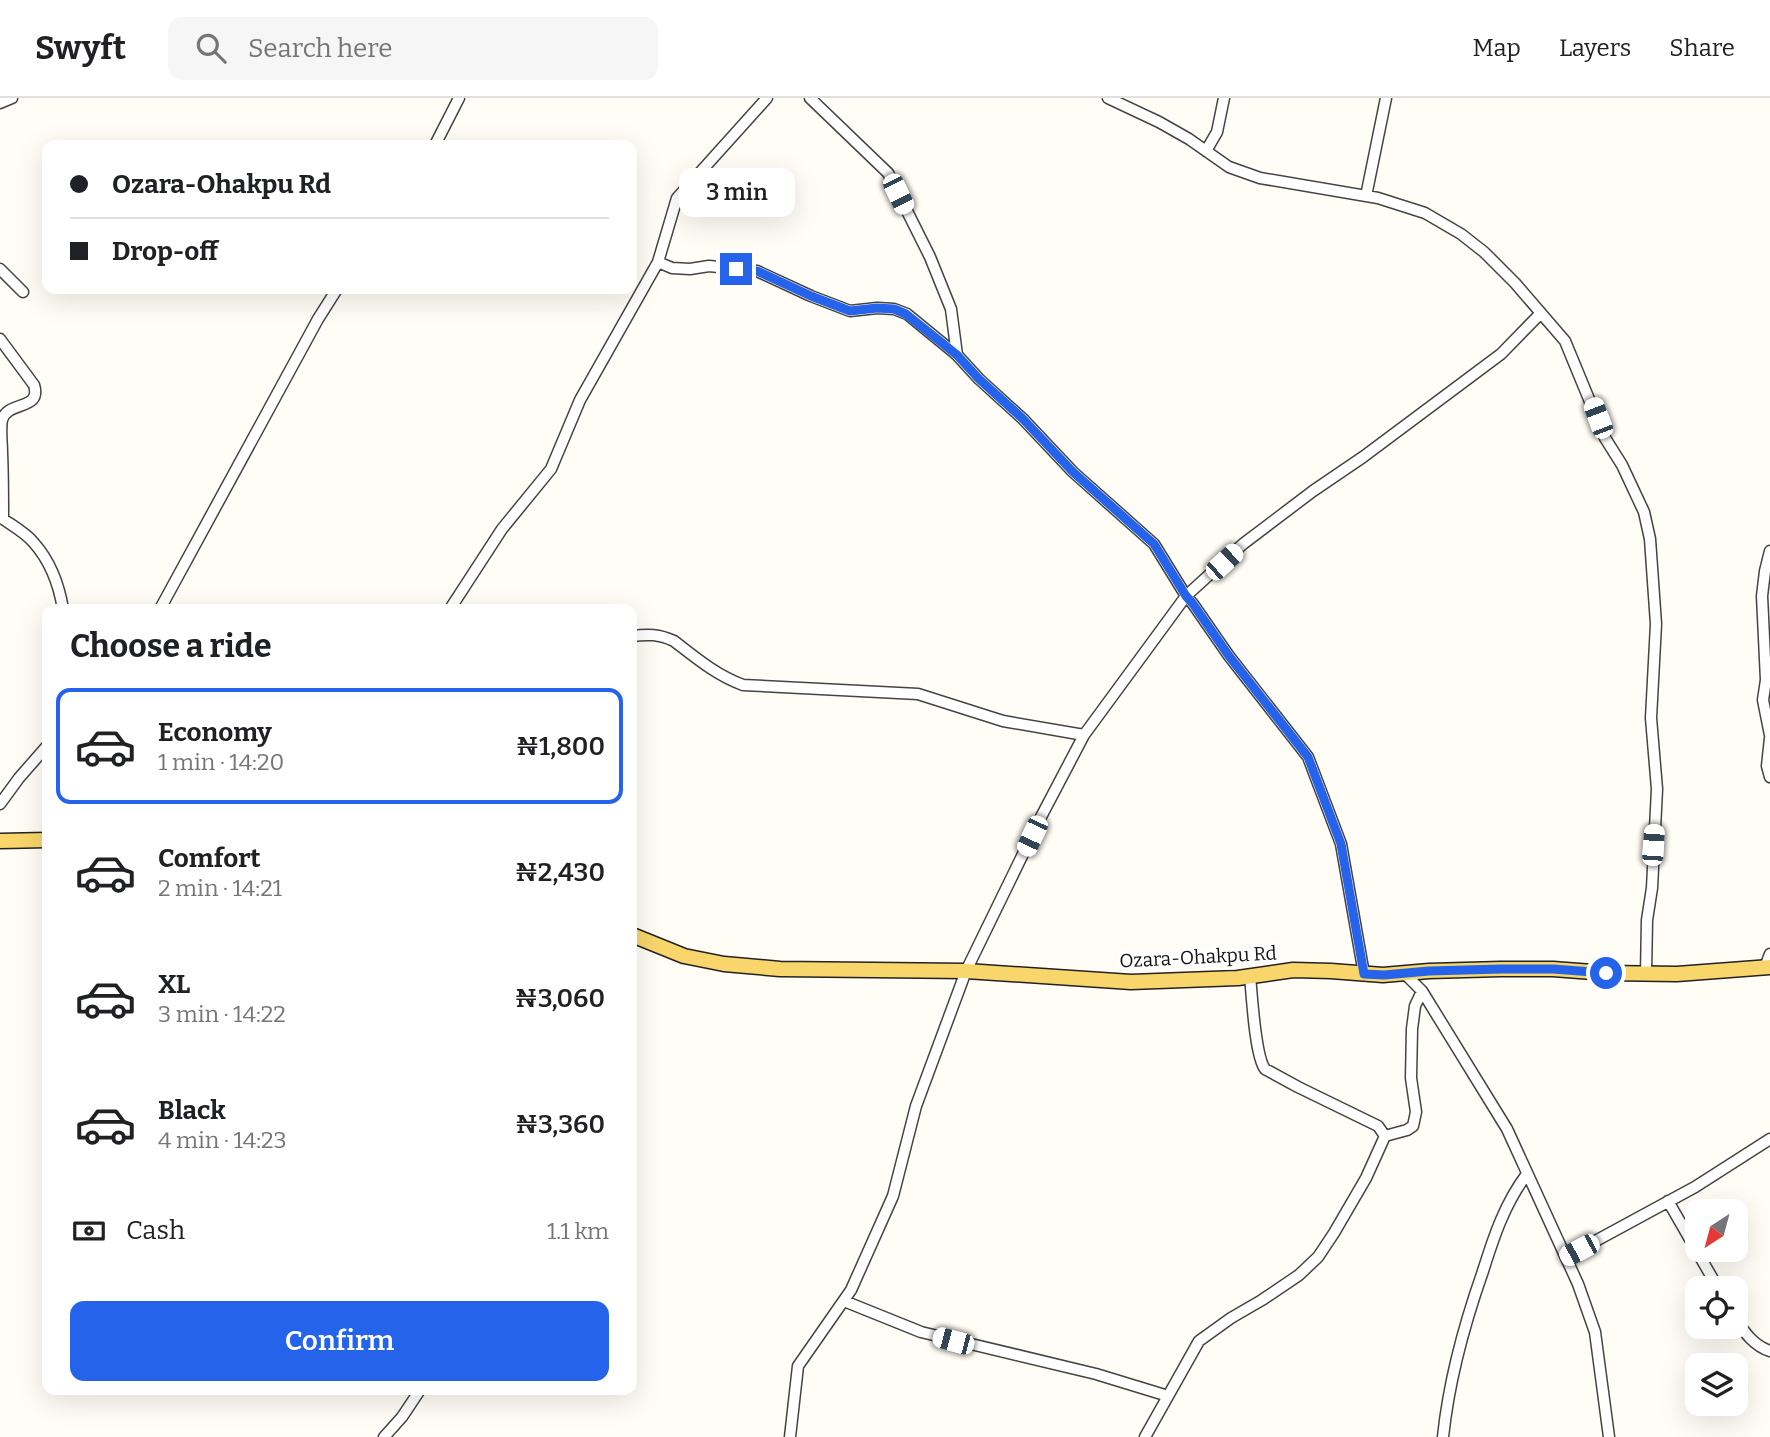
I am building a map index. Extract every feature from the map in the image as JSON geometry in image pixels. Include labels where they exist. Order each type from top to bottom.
[{"type":"main road","points":[[0,841],[42,840]]},
{"type":"main road","name":"Ozara-Ohakpu Rd","points":[[637,937],[684,956],[724,964],[779,969],[966,971],[1131,982],[1180,981],[1293,971],[1406,975],[1429,971],[1553,969],[1677,974],[1768,962]]},
{"type":"street","points":[[0,103],[12,98]]},
{"type":"street","points":[[438,140],[459,98]]},
{"type":"street","points":[[453,604],[502,529],[551,469],[580,400],[658,262],[677,198],[767,98]]},
{"type":"street","points":[[810,98],[888,173],[930,257],[951,309],[957,355]]},
{"type":"street","points":[[1108,98],[1159,122],[1229,167],[1260,178],[1366,196],[1425,213],[1461,234],[1484,252],[1565,341],[1605,438],[1622,465],[1644,512],[1650,539],[1656,624],[1651,718],[1657,789],[1652,888],[1647,920],[1646,974]]},
{"type":"street","points":[[1206,151],[1217,132],[1224,98]]},
{"type":"street","points":[[1366,196],[1386,98]]},
{"type":"street","points":[[658,262],[672,268],[709,267],[757,271],[850,311],[877,308],[894,309],[906,314],[957,355],[1073,472],[1154,544],[1186,596],[1229,656],[1308,757],[1341,844],[1364,974]]},
{"type":"street","points":[[0,269],[23,292]]},
{"type":"street","points":[[163,604],[334,294]]},
{"type":"street","points":[[790,1437],[798,1366],[852,1290],[893,1196],[916,1106],[966,971],[1084,735],[1186,596],[1253,537],[1501,354],[1541,313]]},
{"type":"street","points":[[0,339],[34,385],[36,392],[31,402],[22,404],[2,417],[1,519],[32,541],[46,558],[62,604]]},
{"type":"street","points":[[1770,551],[1762,596],[1766,680],[1763,699],[1770,736],[1767,766],[1770,777]]},
{"type":"street","points":[[637,636],[657,634],[668,638],[713,670],[743,684],[918,694],[1003,721],[1084,735]]},
{"type":"street","points":[[0,804],[42,752]]},
{"type":"street","points":[[1406,975],[1422,990],[1507,1129],[1578,1283],[1595,1332],[1609,1437]]},
{"type":"street","points":[[1250,976],[1261,1065],[1298,1087],[1378,1126],[1385,1136]]},
{"type":"street","points":[[1385,1136],[1413,1126],[1416,1112],[1411,1078],[1412,1029],[1415,1006],[1422,990]]},
{"type":"street","points":[[1145,1437],[1199,1341],[1299,1275],[1318,1257],[1366,1178],[1385,1136]]},
{"type":"street","points":[[1566,1257],[1695,1187],[1770,1139]]},
{"type":"street","points":[[1443,1437],[1446,1406],[1465,1323],[1505,1209],[1527,1174]]},
{"type":"street","points":[[1668,1201],[1711,1276]]},
{"type":"street","points":[[844,1301],[921,1332],[1096,1374],[1168,1396]]},
{"type":"street","points":[[1748,1335],[1770,1351]]},
{"type":"street","points":[[384,1437],[417,1395]]},
{"type":"route","points":[[736,269],[757,271],[850,311],[877,308],[894,309],[906,314],[957,355],[1073,472],[1154,544],[1186,596],[1229,656],[1308,757],[1341,844],[1364,974],[1406,975],[1429,971],[1501,969],[1606,973]]}]
